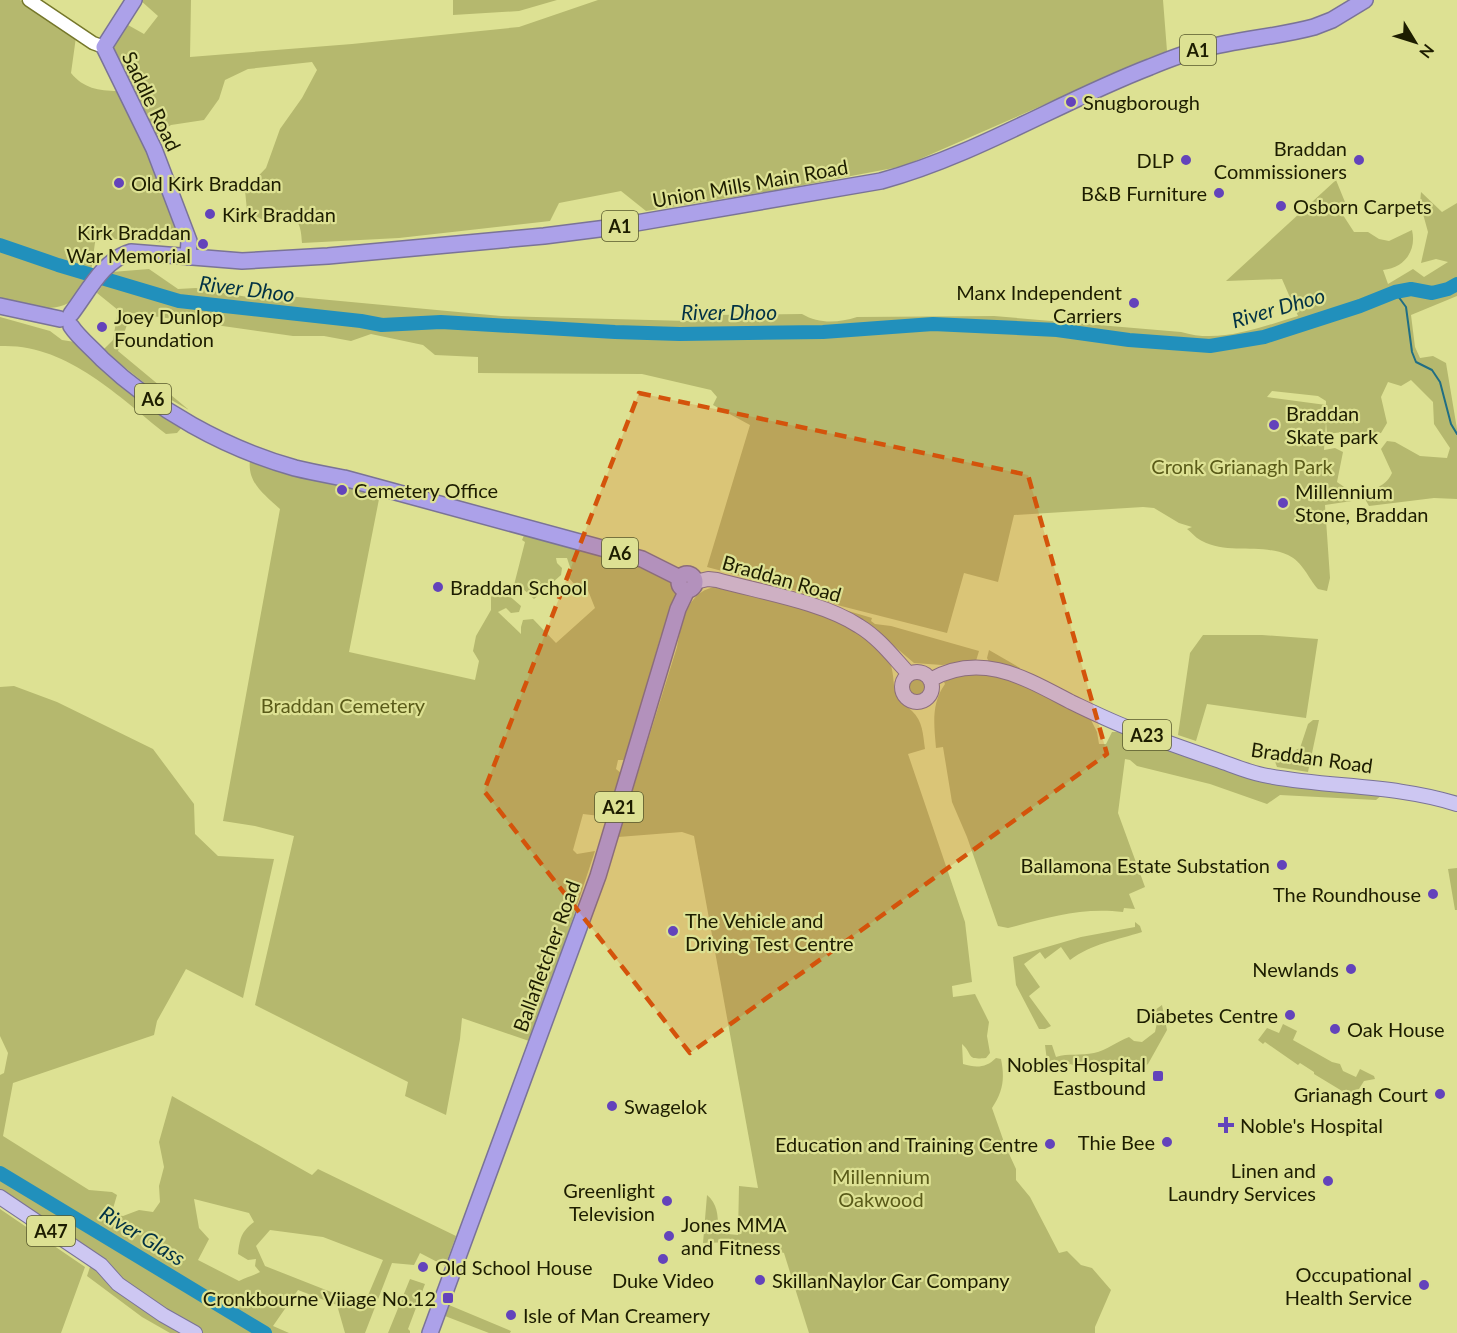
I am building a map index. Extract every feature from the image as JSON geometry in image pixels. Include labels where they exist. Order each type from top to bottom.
[{"type":"highway","points":[[104,47],[134,0]]},
{"type":"highway","name":"Union Mills Main Road","points":[[69,317],[110,262],[130,252],[234,261],[319,256],[554,235],[881,182],[905,175],[990,141],[1099,89],[1175,57],[1202,48],[1314,27],[1332,20],[1365,0]]},
{"type":"highway","name":"Saddle Road","points":[[104,47],[154,149],[189,242],[188,257]]},
{"type":"highway","points":[[0,306],[69,317]]},
{"type":"highway","name":"Braddan Road","points":[[69,317],[114,370],[166,409],[210,435],[295,468],[344,478],[642,559],[687,583]]},
{"type":"highway","name":"Ballafletcher Road","points":[[430,1333],[598,876],[687,583]]},
{"type":"main road","name":"Saddle Road","points":[[29,0],[93,43],[104,47]]},
{"type":"main road","name":"Braddan Road","points":[[687,583],[708,579],[717,580],[836,613],[879,641],[909,674]]},
{"type":"main road","name":"Braddan Road","points":[[930,680],[954,671],[983,667],[1008,672],[1025,678],[1103,718],[1252,772],[1314,782],[1390,789],[1457,804]]},
{"type":"main road","points":[[914,672],[923,674],[930,680],[931,689],[927,697],[919,702],[905,696],[902,687],[909,674],[914,672]]},
{"type":"main road","name":"A47","points":[[0,1197],[101,1265],[118,1284],[163,1315],[195,1333]]},
{"type":"highlighted area","points":[[639,393],[1028,475],[1107,754],[690,1053],[484,791]]},
{"type":"green space","points":[[0,0],[20,0],[76,37],[71,73],[92,88],[117,91],[151,151],[177,224],[173,237],[164,242],[154,242],[155,231],[140,229],[135,241],[96,237],[87,284],[71,301],[52,308],[0,299]]},
{"type":"green space","points":[[140,0],[191,0],[190,57],[519,27],[598,0],[1163,0],[1167,51],[904,166],[777,190],[646,211],[621,191],[559,203],[550,221],[399,238],[302,243],[298,223],[293,216],[283,210],[263,220],[247,211],[245,190],[266,168],[280,129],[302,98],[317,70],[312,62],[248,69],[225,80],[219,99],[204,120],[171,125],[154,136],[117,64],[113,45],[128,25],[144,34],[158,16]]},
{"type":"green space","points":[[453,0],[557,0],[519,11],[453,15]]},
{"type":"green space","name":"Cronk Grianagh Park","points":[[1336,180],[1347,207],[1341,212],[1354,232],[1368,232],[1379,239],[1389,241],[1412,230],[1413,245],[1407,257],[1397,266],[1383,270],[1388,284],[1413,269],[1424,277],[1448,262],[1436,259],[1421,263],[1428,232],[1420,203],[1421,192],[1442,212],[1457,203],[1457,296],[1411,315],[1415,347],[1420,358],[1433,356],[1446,363],[1457,429],[1457,499],[1434,498],[1369,506],[1365,499],[1392,473],[1381,449],[1387,441],[1395,442],[1420,456],[1447,458],[1450,448],[1434,424],[1433,402],[1411,380],[1401,386],[1388,382],[1381,397],[1387,423],[1381,433],[1358,436],[1343,432],[1327,434],[1326,422],[1324,450],[1335,448],[1343,452],[1337,482],[1350,491],[1352,501],[1325,505],[1330,578],[1327,591],[1318,589],[1301,566],[1288,555],[1267,550],[1212,545],[1200,540],[1187,529],[1192,527],[1179,523],[1154,508],[1014,515],[998,582],[964,573],[947,633],[841,606],[804,593],[707,567],[750,425],[713,405],[717,397],[711,390],[642,374],[478,373],[478,357],[435,355],[423,345],[371,334],[351,341],[324,336],[293,336],[131,313],[118,351],[189,410],[152,389],[103,350],[113,340],[118,310],[97,293],[112,272],[149,269],[178,289],[196,288],[259,299],[276,295],[501,316],[688,321],[709,315],[802,314],[815,320],[829,322],[857,317],[994,316],[1211,336],[1240,333],[1298,316],[1282,279],[1226,281]],"holes":[[[1272,391],[1318,396],[1326,401],[1326,405],[1267,397]]]},
{"type":"green space","points":[[0,317],[50,331],[62,340],[75,342],[183,426],[177,433],[166,434],[110,389],[69,363],[47,353],[24,347],[0,346]]},
{"type":"green space","name":"Braddan Cemetery","points":[[250,460],[380,494],[349,652],[475,680],[479,661],[473,651],[476,636],[491,610],[491,591],[506,593],[521,606],[519,612],[511,613],[506,608],[498,612],[521,634],[523,620],[533,619],[556,643],[595,608],[587,588],[577,587],[567,576],[572,573],[567,558],[556,558],[562,568],[561,575],[534,599],[522,588],[515,592],[514,585],[525,542],[522,540],[525,533],[627,560],[663,576],[673,584],[676,590],[676,601],[671,618],[668,627],[661,635],[626,758],[618,760],[616,769],[621,773],[608,817],[583,814],[573,850],[577,854],[595,851],[532,1042],[462,1018],[446,1115],[405,1096],[408,1082],[255,1005],[294,836],[223,821],[280,509],[254,482]]},
{"type":"green space","name":"Millennium Oakwood","points":[[714,587],[819,613],[848,627],[869,641],[890,663],[898,699],[916,715],[922,728],[925,749],[908,754],[965,922],[972,982],[952,986],[953,997],[975,994],[989,1022],[987,1036],[990,1053],[986,1058],[972,1057],[962,1044],[963,1064],[981,1066],[996,1058],[1001,1059],[1002,1085],[992,1108],[1016,1169],[1016,1180],[1030,1197],[1059,1253],[1067,1251],[1081,1265],[1092,1268],[1111,1290],[1095,1327],[1095,1333],[809,1333],[784,1253],[771,1249],[743,1249],[733,1242],[703,1243],[707,1195],[716,1208],[718,1233],[738,1235],[739,1186],[758,1188],[694,836],[682,832],[618,837],[687,610],[697,596]]},
{"type":"green space","points":[[845,610],[872,618],[871,621],[875,624],[891,626],[979,651],[976,661],[942,665],[914,663],[872,627]]},
{"type":"green space","points":[[1203,635],[1262,635],[1318,639],[1306,718],[1207,704],[1196,741],[1178,735],[1190,653]]},
{"type":"green space","points":[[989,650],[1020,668],[1019,670],[989,662],[987,658]]},
{"type":"green space","points":[[969,671],[1008,675],[1089,716],[1097,732],[1099,744],[1106,744],[1112,732],[1125,732],[1176,753],[1253,778],[1383,794],[1376,800],[1280,795],[1267,804],[1210,784],[1137,766],[1125,759],[1118,813],[1145,887],[1129,894],[1135,909],[1124,908],[1123,912],[1078,912],[1008,928],[998,926],[967,837],[952,802],[943,747],[936,748],[934,714],[944,682]]},
{"type":"green space","points":[[916,677],[923,680],[926,687],[923,694],[916,697],[909,694],[906,687],[909,680]]},
{"type":"green space","points":[[14,686],[57,702],[153,749],[194,804],[195,834],[218,856],[274,859],[243,998],[186,969],[157,1021],[154,1035],[13,1083],[3,1136],[89,1190],[112,1192],[117,1195],[113,1214],[123,1216],[139,1210],[153,1212],[160,1202],[159,1186],[164,1167],[159,1142],[172,1096],[312,1175],[318,1169],[456,1236],[445,1266],[420,1253],[414,1265],[392,1263],[365,1333],[345,1333],[337,1305],[298,1290],[273,1326],[289,1333],[170,1333],[142,1317],[87,1276],[94,1255],[0,1192],[0,1075],[4,1073],[8,1053],[0,1036],[0,687]],"holes":[[[194,1199],[249,1213],[254,1222],[242,1236],[238,1254],[248,1260],[256,1259],[255,1266],[260,1272],[239,1281],[198,1260],[209,1239],[199,1228]],[[270,1230],[323,1237],[383,1260],[364,1305],[265,1266],[256,1246]]]},
{"type":"green space","points":[[1313,720],[1319,720],[1308,772],[1277,767],[1273,756],[1300,748],[1308,724]]},
{"type":"green space","points":[[1457,868],[1457,910],[1455,910],[1448,869]]},
{"type":"green space","points":[[1135,922],[1140,926],[1142,932],[1095,946],[1070,960],[1061,947],[1045,959],[1040,952],[1024,964],[1040,987],[1029,996],[1051,1026],[1039,1029],[1016,985],[1013,957],[1081,937],[1135,927]]},
{"type":"green space","points":[[1162,1005],[1167,1030],[1148,1064],[1137,1071],[1120,1067],[1089,1068],[1070,1064],[1054,1071],[1048,1069],[1045,1045],[1052,1045],[1056,1057],[1094,1053],[1129,1037],[1134,1041],[1142,1042],[1155,1032],[1157,1023],[1155,1010]]},
{"type":"green space","points":[[1283,1024],[1297,1031],[1293,1040],[1332,1062],[1340,1064],[1343,1071],[1356,1077],[1360,1069],[1374,1076],[1375,1079],[1364,1081],[1352,1097],[1300,1063],[1298,1065],[1265,1042],[1263,1044],[1258,1040],[1267,1028],[1279,1033]]},
{"type":"green space","points":[[0,1209],[85,1267],[61,1333],[0,1333]]},
{"type":"green space","points":[[410,1279],[425,1284],[408,1329],[410,1333],[388,1333]]},
{"type":"green space","points":[[449,1305],[511,1331],[510,1333],[489,1333],[445,1316]]},
{"type":"waterway","name":"River Dhoo","points":[[0,245],[179,301],[382,325],[441,322],[680,334],[823,332],[933,324],[1057,330],[1129,340],[1210,346],[1264,337],[1360,306],[1395,292],[1411,289],[1432,293],[1457,284]]},
{"type":"waterway","points":[[1395,292],[1406,307],[1412,352],[1416,362],[1432,370],[1440,382],[1451,424],[1457,434]]},
{"type":"waterway","name":"River Glass","points":[[0,1173],[265,1333]]},
{"type":"place","name":"Snugborough","points":[[1071,102]]},
{"type":"place","name":"DLP","points":[[1186,160]]},
{"type":"place","name":"Braddan Commissioners","points":[[1359,160]]},
{"type":"place","name":"Old Kirk Braddan","points":[[119,183]]},
{"type":"place","name":"B&B Furniture","points":[[1219,193]]},
{"type":"place","name":"Osborn Carpets","points":[[1281,206]]},
{"type":"place","name":"Kirk Braddan","points":[[210,214]]},
{"type":"place","name":"Kirk Braddan War Memorial","points":[[203,244]]},
{"type":"place","name":"Manx Independent Carriers","points":[[1134,303]]},
{"type":"place","name":"Joey Dunlop Foundation","points":[[102,327]]},
{"type":"place","name":"Braddan Skate park","points":[[1274,425]]},
{"type":"place","name":"Cemetery Office","points":[[342,490]]},
{"type":"place","name":"Millennium Stone, Braddan","points":[[1283,503]]},
{"type":"place","name":"Braddan School","points":[[438,587]]},
{"type":"place","name":"Ballamona Estate Substation","points":[[1282,865]]},
{"type":"place","name":"The Roundhouse","points":[[1433,894]]},
{"type":"place","name":"The Vehicle and Driving Test Centre","points":[[673,931]]},
{"type":"place","name":"Newlands","points":[[1351,969]]},
{"type":"place","name":"Diabetes Centre","points":[[1290,1015]]},
{"type":"place","name":"Oak House","points":[[1335,1029]]},
{"type":"place","name":"Nobles Hospital Eastbound","points":[[1158,1076]]},
{"type":"place","name":"Grianagh Court","points":[[1440,1094]]},
{"type":"place","name":"Swagelok","points":[[612,1106]]},
{"type":"place","name":"Noble's Hospital","points":[[1226,1125]]},
{"type":"place","name":"Thie Bee","points":[[1167,1142]]},
{"type":"place","name":"Education and Training Centre","points":[[1050,1144]]},
{"type":"place","name":"Linen and Laundry Services","points":[[1328,1181]]},
{"type":"place","name":"Greenlight Television","points":[[667,1201]]},
{"type":"place","name":"Jones MMA and Fitness","points":[[669,1236]]},
{"type":"place","name":"Duke Video","points":[[663,1259]]},
{"type":"place","name":"Old School House","points":[[423,1267]]},
{"type":"place","name":"SkillanNaylor Car Company","points":[[760,1280]]},
{"type":"place","name":"Occupational Health Service","points":[[1424,1285]]},
{"type":"place","name":"Cronkbourne Viiage No.12","points":[[448,1298]]},
{"type":"place","name":"Isle of Man Creamery","points":[[511,1315]]}]
